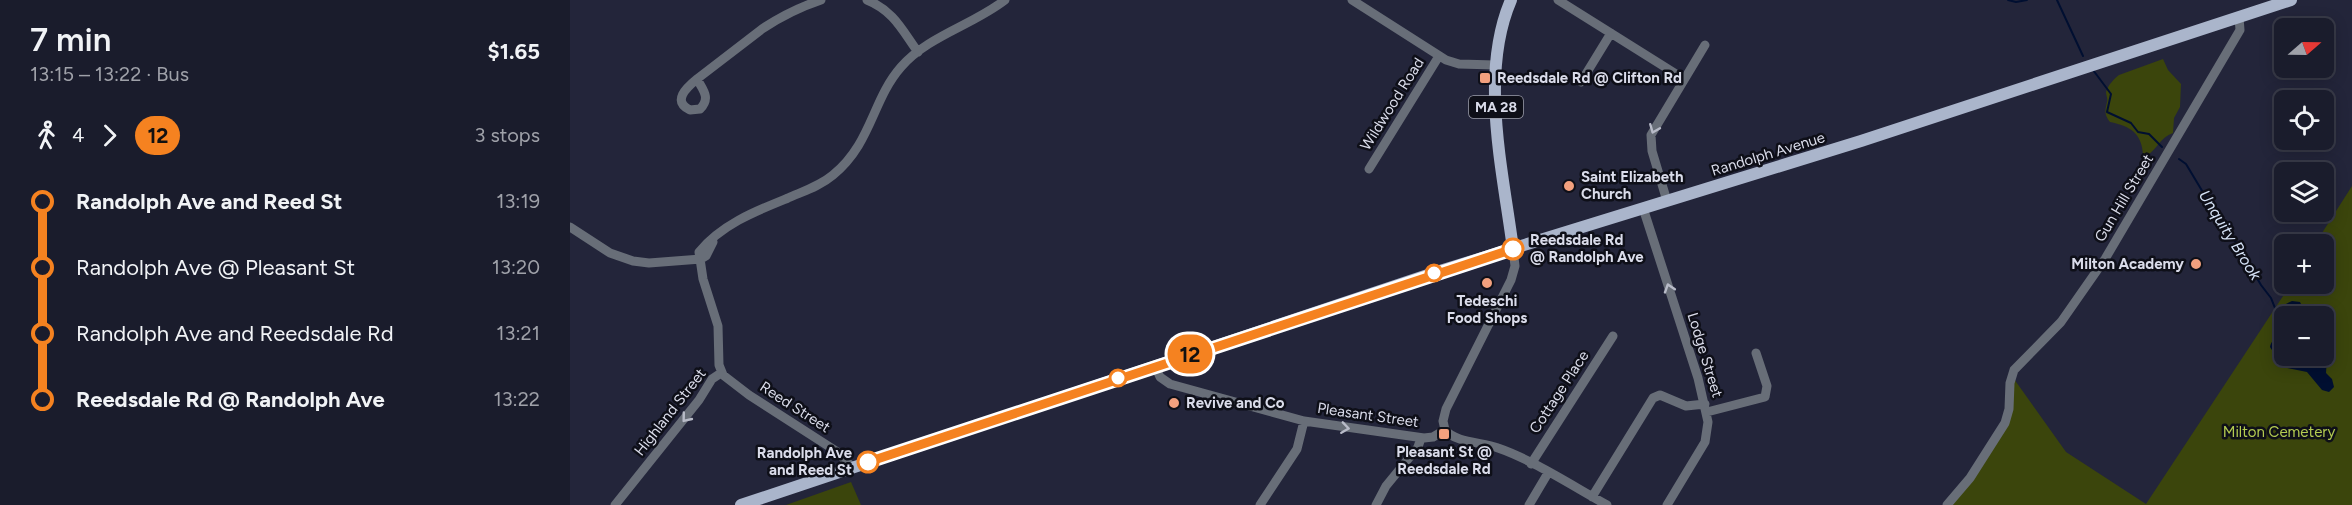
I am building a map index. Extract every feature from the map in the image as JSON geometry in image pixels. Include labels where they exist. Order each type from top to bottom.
[{"type":"main road","name":"MA 28","points":[[1511,0],[1501,31],[1495,65],[1496,114],[1513,249]]},
{"type":"main road","name":"Randolph Avenue","points":[[741,505],[1513,249],[1861,141],[2291,0]]},
{"type":"street","points":[[697,79],[706,98],[700,109],[690,111],[683,106],[681,96],[685,88],[767,26],[821,0]]},
{"type":"street","points":[[867,0],[896,18],[918,52]]},
{"type":"street","points":[[570,227],[615,255],[633,261],[649,263],[699,260],[706,256],[718,236],[741,218],[814,187],[836,173],[860,145],[896,74],[918,52],[1005,0]]},
{"type":"street","points":[[1352,0],[1439,56],[1455,63],[1495,65]]},
{"type":"street","points":[[1558,0],[1684,79]]},
{"type":"street","name":"Gun Hill Street","points":[[1947,505],[1970,478],[2005,423],[2014,370],[2025,356],[2061,322],[2105,259],[2240,30],[2239,17]]},
{"type":"street","points":[[1581,82],[1611,33]]},
{"type":"street","points":[[1667,201],[1652,151],[1651,135],[1705,45]]},
{"type":"street","name":"Wildwood Road","points":[[1370,169],[1439,56]]},
{"type":"street","name":"Lodge Street","points":[[1642,208],[1706,408],[1708,427],[1705,442],[1666,505]]},
{"type":"street","points":[[1513,249],[1515,266],[1511,280],[1446,410],[1443,421],[1445,430],[1453,436],[1501,449],[1607,505]]},
{"type":"street","name":"Highland Street","points":[[615,505],[699,400],[712,379],[721,372],[717,326],[699,260]]},
{"type":"street","name":"Cottage Place","points":[[1531,464],[1613,336]]},
{"type":"street","points":[[1592,497],[1653,398],[1660,395],[1682,405],[1706,408],[1765,397],[1767,386],[1756,352]]},
{"type":"street","name":"Pleasant Street","points":[[1155,366],[1160,378],[1170,384],[1304,421],[1421,438],[1433,437],[1445,430]]},
{"type":"street","name":"Reed Street","points":[[721,372],[748,395],[836,451],[852,467]]},
{"type":"street","points":[[1260,505],[1296,449],[1304,421]]},
{"type":"street","points":[[1376,505],[1386,486],[1418,447],[1421,438]]},
{"type":"street","points":[[1529,505],[1548,473]]},
{"type":"green space","points":[[2163,59],[2168,70],[2181,84],[2180,107],[2174,118],[2173,133],[2165,137],[2146,156],[2143,155],[2140,141],[2134,132],[2108,119],[2106,92],[2111,82],[2119,75]]},
{"type":"green space","name":"Milton Cemetery","points":[[2352,186],[2352,505],[1951,505],[2009,424],[2014,379],[2066,452],[2146,504],[2274,310],[2274,366],[2334,366],[2334,306],[2276,306],[2284,294],[2334,294],[2334,234],[2321,234],[2329,222],[2334,222],[2334,214]]},
{"type":"green space","points":[[851,482],[861,505],[786,505]]},
{"type":"water","points":[[2292,301],[2300,302],[2302,306],[2284,306]]},
{"type":"water","points":[[2274,338],[2274,353],[2270,347]]},
{"type":"water","points":[[2326,366],[2326,373],[2332,379],[2334,387],[2329,392],[2322,390],[2307,372],[2283,367]]},
{"type":"waterway","name":"Unquity Brook","points":[[2008,0],[2016,2],[2027,0]]},
{"type":"waterway","name":"Unquity Brook","points":[[2057,0],[2083,56]]},
{"type":"waterway","name":"Unquity Brook","points":[[2093,70],[2111,94],[2107,112],[2131,123],[2138,132],[2149,134],[2162,147]]},
{"type":"waterway","name":"Unquity Brook","points":[[2179,159],[2186,164],[2274,306]]},
{"type":"bus line","name":"12","points":[[868,462],[1191,353],[1513,249]]},
{"type":"place","name":"Reedsdale Rd @ Clifton Rd","points":[[1485,78]]},
{"type":"place","name":"Saint Elizabeth Church","points":[[1569,186]]},
{"type":"place","name":"Reedsdale Rd @ Randolph Ave","points":[[1513,249]]},
{"type":"place","name":"Milton Academy","points":[[2196,264]]},
{"type":"place","name":"Tedeschi Food Shops","points":[[1487,283]]},
{"type":"place","name":"Revive and Co","points":[[1174,403]]},
{"type":"place","name":"Pleasant St @ Reedsdale Rd","points":[[1444,434]]},
{"type":"place","name":"Randolph Ave and Reed St","points":[[868,462]]}]
